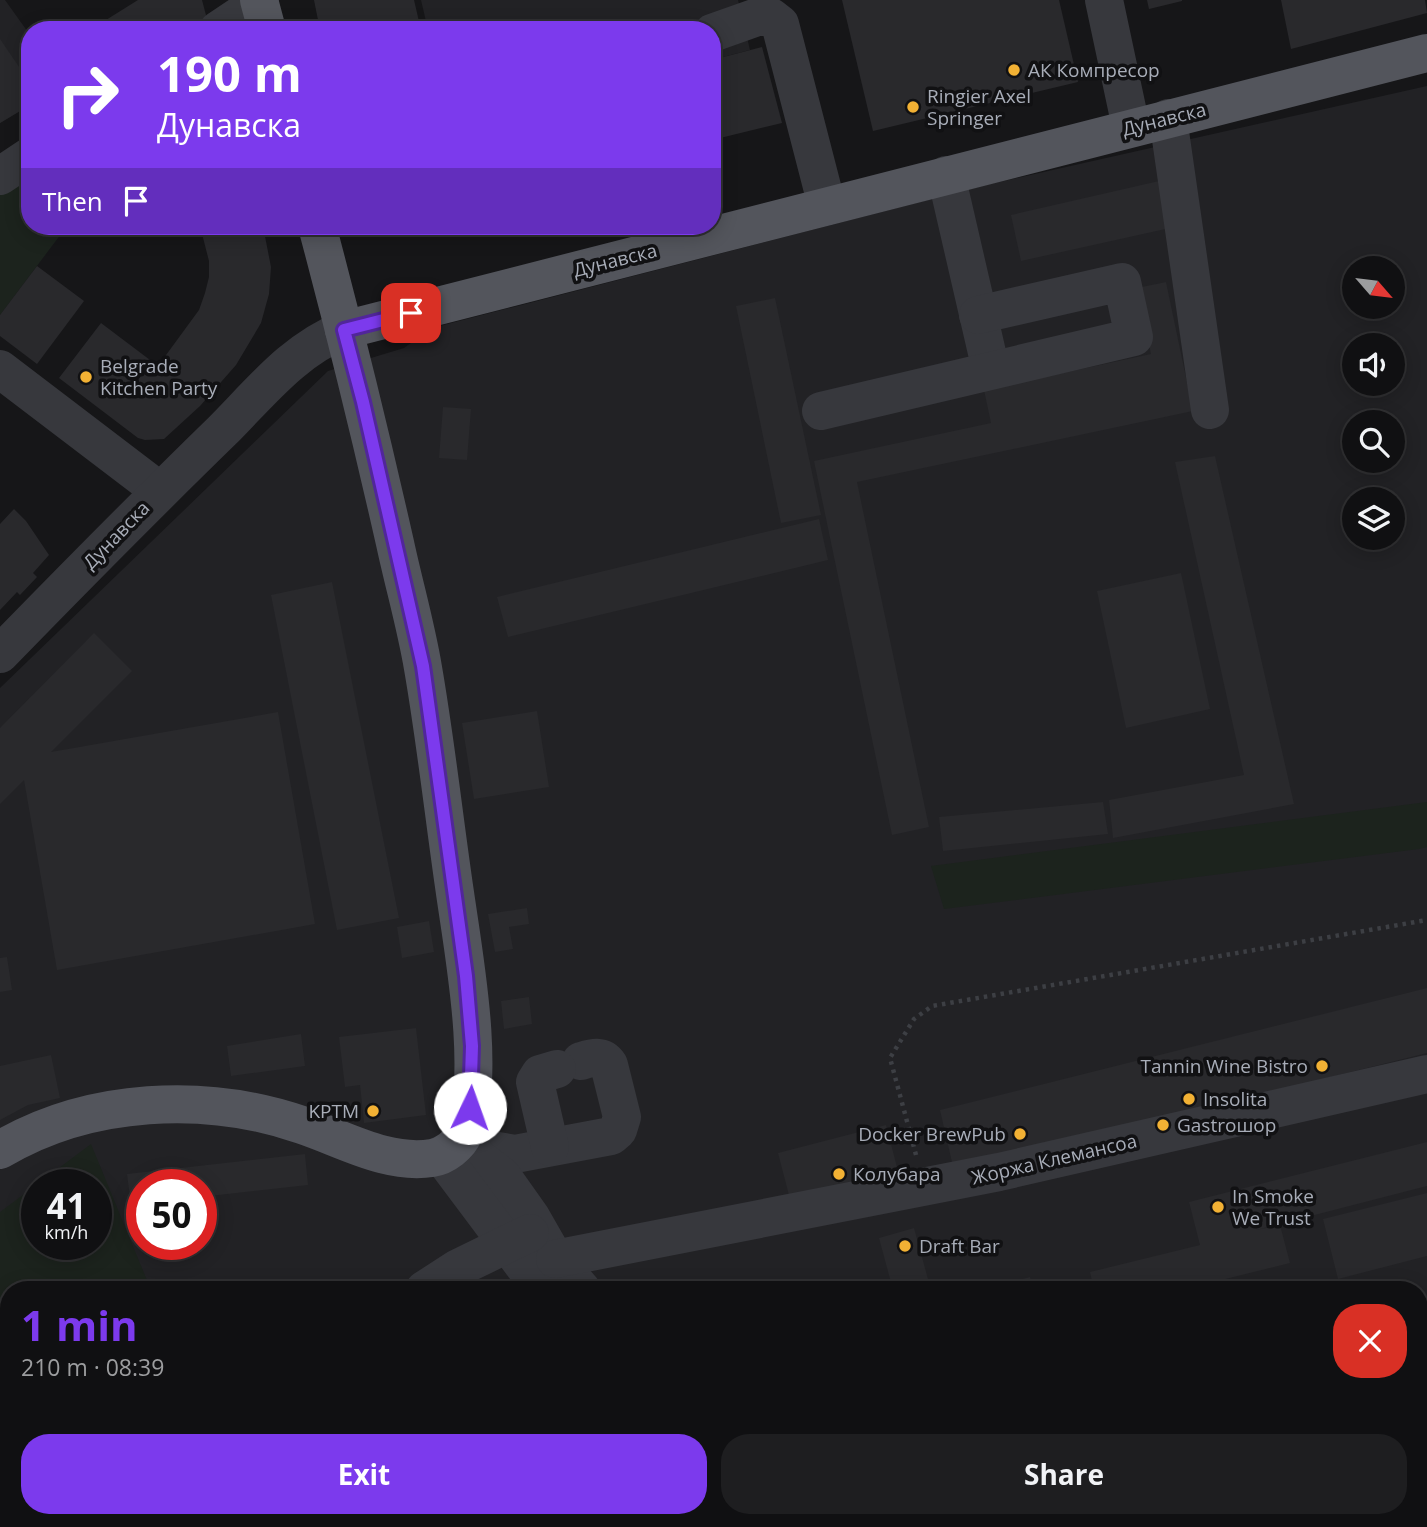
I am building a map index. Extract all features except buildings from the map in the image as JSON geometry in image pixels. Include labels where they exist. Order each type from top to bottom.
[{"type":"main road","name":"Дунавска","points":[[721,233],[1427,53]]},
{"type":"main road","points":[[0,1150],[24,1136],[85,1115],[197,1104],[225,1106],[278,1117],[389,1156],[409,1159],[454,1144],[470,1108],[472,1079],[467,988],[423,666],[363,402],[319,235]]},
{"type":"main road","name":"Дунавска","points":[[344,330],[714,235]]},
{"type":"street","points":[[1104,0],[1131,127]]},
{"type":"street","points":[[238,21],[262,10]]},
{"type":"street","points":[[721,30],[757,18],[771,17],[780,24],[827,206]]},
{"type":"street","points":[[1168,118],[1210,410]]},
{"type":"street","points":[[0,176],[21,162]]},
{"type":"street","points":[[946,175],[991,370]]},
{"type":"street","points":[[821,411],[1134,337],[1122,282],[978,315]]},
{"type":"street","name":"Дунавска","points":[[0,654],[295,358],[324,338],[344,330]]},
{"type":"street","points":[[0,369],[160,491]]},
{"type":"street","points":[[454,1144],[515,1154],[605,1139],[615,1133],[622,1121],[607,1061],[598,1058],[540,1074],[535,1082],[550,1147]]},
{"type":"street","name":"Жоржа Клемансоа","points":[[438,1281],[457,1268],[549,1265],[925,1188],[1427,1074]]},
{"type":"street","points":[[454,1144],[549,1265]]},
{"type":"path","points":[[925,1188],[890,1058],[914,1019],[932,1006],[1427,920]]},
{"type":"shaded area","points":[[0,0],[5,0],[21,22],[21,110],[0,123]]},
{"type":"shaded area","points":[[421,0],[738,0],[750,50],[721,58],[721,21],[426,21]]},
{"type":"shaded area","points":[[1427,86],[1427,1281],[0,1281],[0,688],[328,371],[404,348],[432,328],[990,184]]},
{"type":"shaded area","points":[[21,179],[21,235],[60,235],[0,315],[0,192]]},
{"type":"shaded area","points":[[1427,802],[1427,847],[1419,849],[944,909],[931,866]]},
{"type":"shaded area","points":[[91,1144],[101,1169],[58,1169]]},
{"type":"shaded area","points":[[112,1195],[126,1229],[126,1260],[139,1260],[147,1281],[0,1281],[0,1212],[21,1196],[21,1260],[112,1260]]},
{"type":"place","name":"АК Компресор","points":[[1014,70]]},
{"type":"place","name":"Ringier Axel Springer","points":[[913,107]]},
{"type":"place","name":"Belgrade Kitchen Party","points":[[86,377]]},
{"type":"place","name":"Tannin Wine Bistro","points":[[1322,1066]]},
{"type":"place","name":"Insolita","points":[[1189,1099]]},
{"type":"place","name":"KPTM","points":[[373,1111]]},
{"type":"place","name":"Gastroшор","points":[[1163,1125]]},
{"type":"place","name":"Docker BrewPub","points":[[1020,1134]]},
{"type":"place","name":"Колубара","points":[[839,1174]]},
{"type":"place","name":"In Smoke We Trust","points":[[1218,1207]]},
{"type":"place","name":"Draft Bar","points":[[905,1246]]},
{"type":"route","points":[[411,313],[344,330],[423,666],[466,976],[472,1046],[470,1108]]}]
